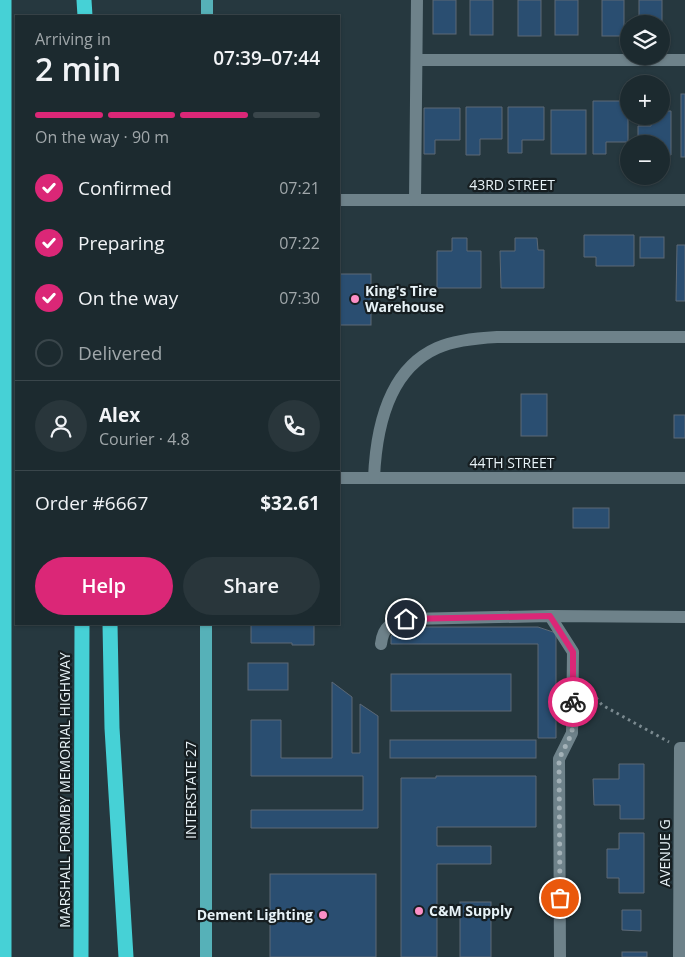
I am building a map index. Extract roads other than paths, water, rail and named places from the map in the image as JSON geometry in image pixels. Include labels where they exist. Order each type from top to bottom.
[{"type":"highway","points":[[0,15],[3,0]]},
{"type":"highway","points":[[3,0],[4,957]]},
{"type":"highway","points":[[84,0],[84,15]]},
{"type":"highway","name":"MARSHALL FORMBY MEMORIAL HIGHWAY","points":[[81,957],[82,625]]},
{"type":"highway","points":[[110,625],[112,728],[126,957]]},
{"type":"main road","points":[[207,0],[207,15]]},
{"type":"main road","name":"INTERSTATE 27","points":[[206,625],[206,957]]},
{"type":"street","points":[[414,200],[418,0]]},
{"type":"street","points":[[417,60],[685,60]]},
{"type":"street","name":"43RD STREET","points":[[340,200],[685,200]]},
{"type":"street","points":[[374,478],[374,461],[385,409],[403,375],[418,359],[437,348],[474,338],[685,337]]},
{"type":"street","name":"44TH STREET","points":[[340,478],[685,478]]},
{"type":"street","points":[[550,616],[573,652],[572,733],[559,759],[560,957]]},
{"type":"street","points":[[381,644],[386,628],[394,622],[406,619],[550,616],[685,617]]},
{"type":"street","name":"AVENUE G","points":[[679,957],[683,748]]},
{"type":"place","name":"King's Tire Warehouse","points":[[355,299]]},
{"type":"place","name":"C&M Supply","points":[[419,911]]},
{"type":"place","name":"Dement Lighting","points":[[323,915]]}]
